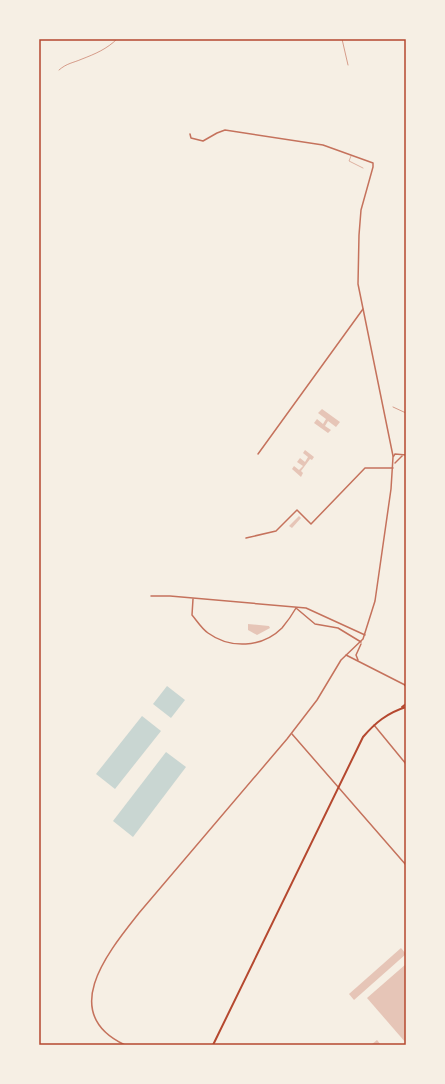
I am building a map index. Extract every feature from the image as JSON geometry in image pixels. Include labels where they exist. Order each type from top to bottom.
[{"type":"main road","points":[[213,1045],[363,737],[374,725],[387,715],[406,706]]},
{"type":"street","points":[[190,134],[191,138],[203,140],[217,132],[225,130],[323,144],[374,165],[361,210],[358,284],[393,450],[393,467],[375,601],[365,635],[356,655],[358,661]]},
{"type":"street","points":[[258,454],[363,309]]},
{"type":"street","points":[[393,450],[397,455],[398,460]]},
{"type":"street","points":[[393,457],[397,455],[405,456]]},
{"type":"street","points":[[393,467],[398,460],[405,456]]},
{"type":"street","points":[[393,457],[398,460]]},
{"type":"street","points":[[246,538],[254,538],[276,531],[297,510],[311,524],[365,468],[393,467]]},
{"type":"street","points":[[151,596],[170,596],[306,608],[365,635]]},
{"type":"street","points":[[193,599],[192,615],[204,630],[230,644],[251,644],[270,637],[281,629],[296,608]]},
{"type":"street","points":[[296,608],[315,624],[338,628],[361,642]]},
{"type":"street","points":[[125,1045],[106,1034],[96,1021],[92,1001],[94,981],[118,943],[145,906],[292,734],[313,706],[341,660],[361,642]]},
{"type":"street","points":[[346,655],[406,686]]},
{"type":"street","points":[[374,725],[406,764]]},
{"type":"street","points":[[292,734],[406,865]]},
{"type":"lane","points":[[352,155],[349,161],[363,168]]},
{"type":"path","points":[[60,70],[68,62],[81,60],[93,53],[108,48],[117,39]]},
{"type":"path","points":[[342,39],[348,65]]},
{"type":"path","points":[[393,407],[406,413]]},
{"type":"shaded area","points":[[167,686],[185,700],[171,718],[153,704]]},
{"type":"shaded area","points":[[142,716],[161,731],[115,789],[96,774]]},
{"type":"shaded area","points":[[166,752],[186,767],[133,837],[113,821]]},
{"type":"building","points":[[322,409],[340,422],[336,427],[328,421],[325,426],[331,430],[328,433],[314,423],[317,419],[323,424],[326,419],[318,413]]},
{"type":"building","points":[[305,450],[314,457],[312,460],[310,459],[301,471],[303,473],[301,477],[292,469],[294,466],[299,470],[303,466],[297,462],[300,458],[305,462],[308,457],[303,453]]},
{"type":"building","points":[[299,516],[301,518],[292,528],[289,526]]},
{"type":"building","points":[[248,624],[269,626],[270,628],[257,635],[248,630]]},
{"type":"building","points":[[401,948],[406,954],[354,1000],[349,994]]},
{"type":"building","points":[[406,964],[406,1043],[367,998]]},
{"type":"building","points":[[377,1040],[381,1045],[371,1045]]}]
